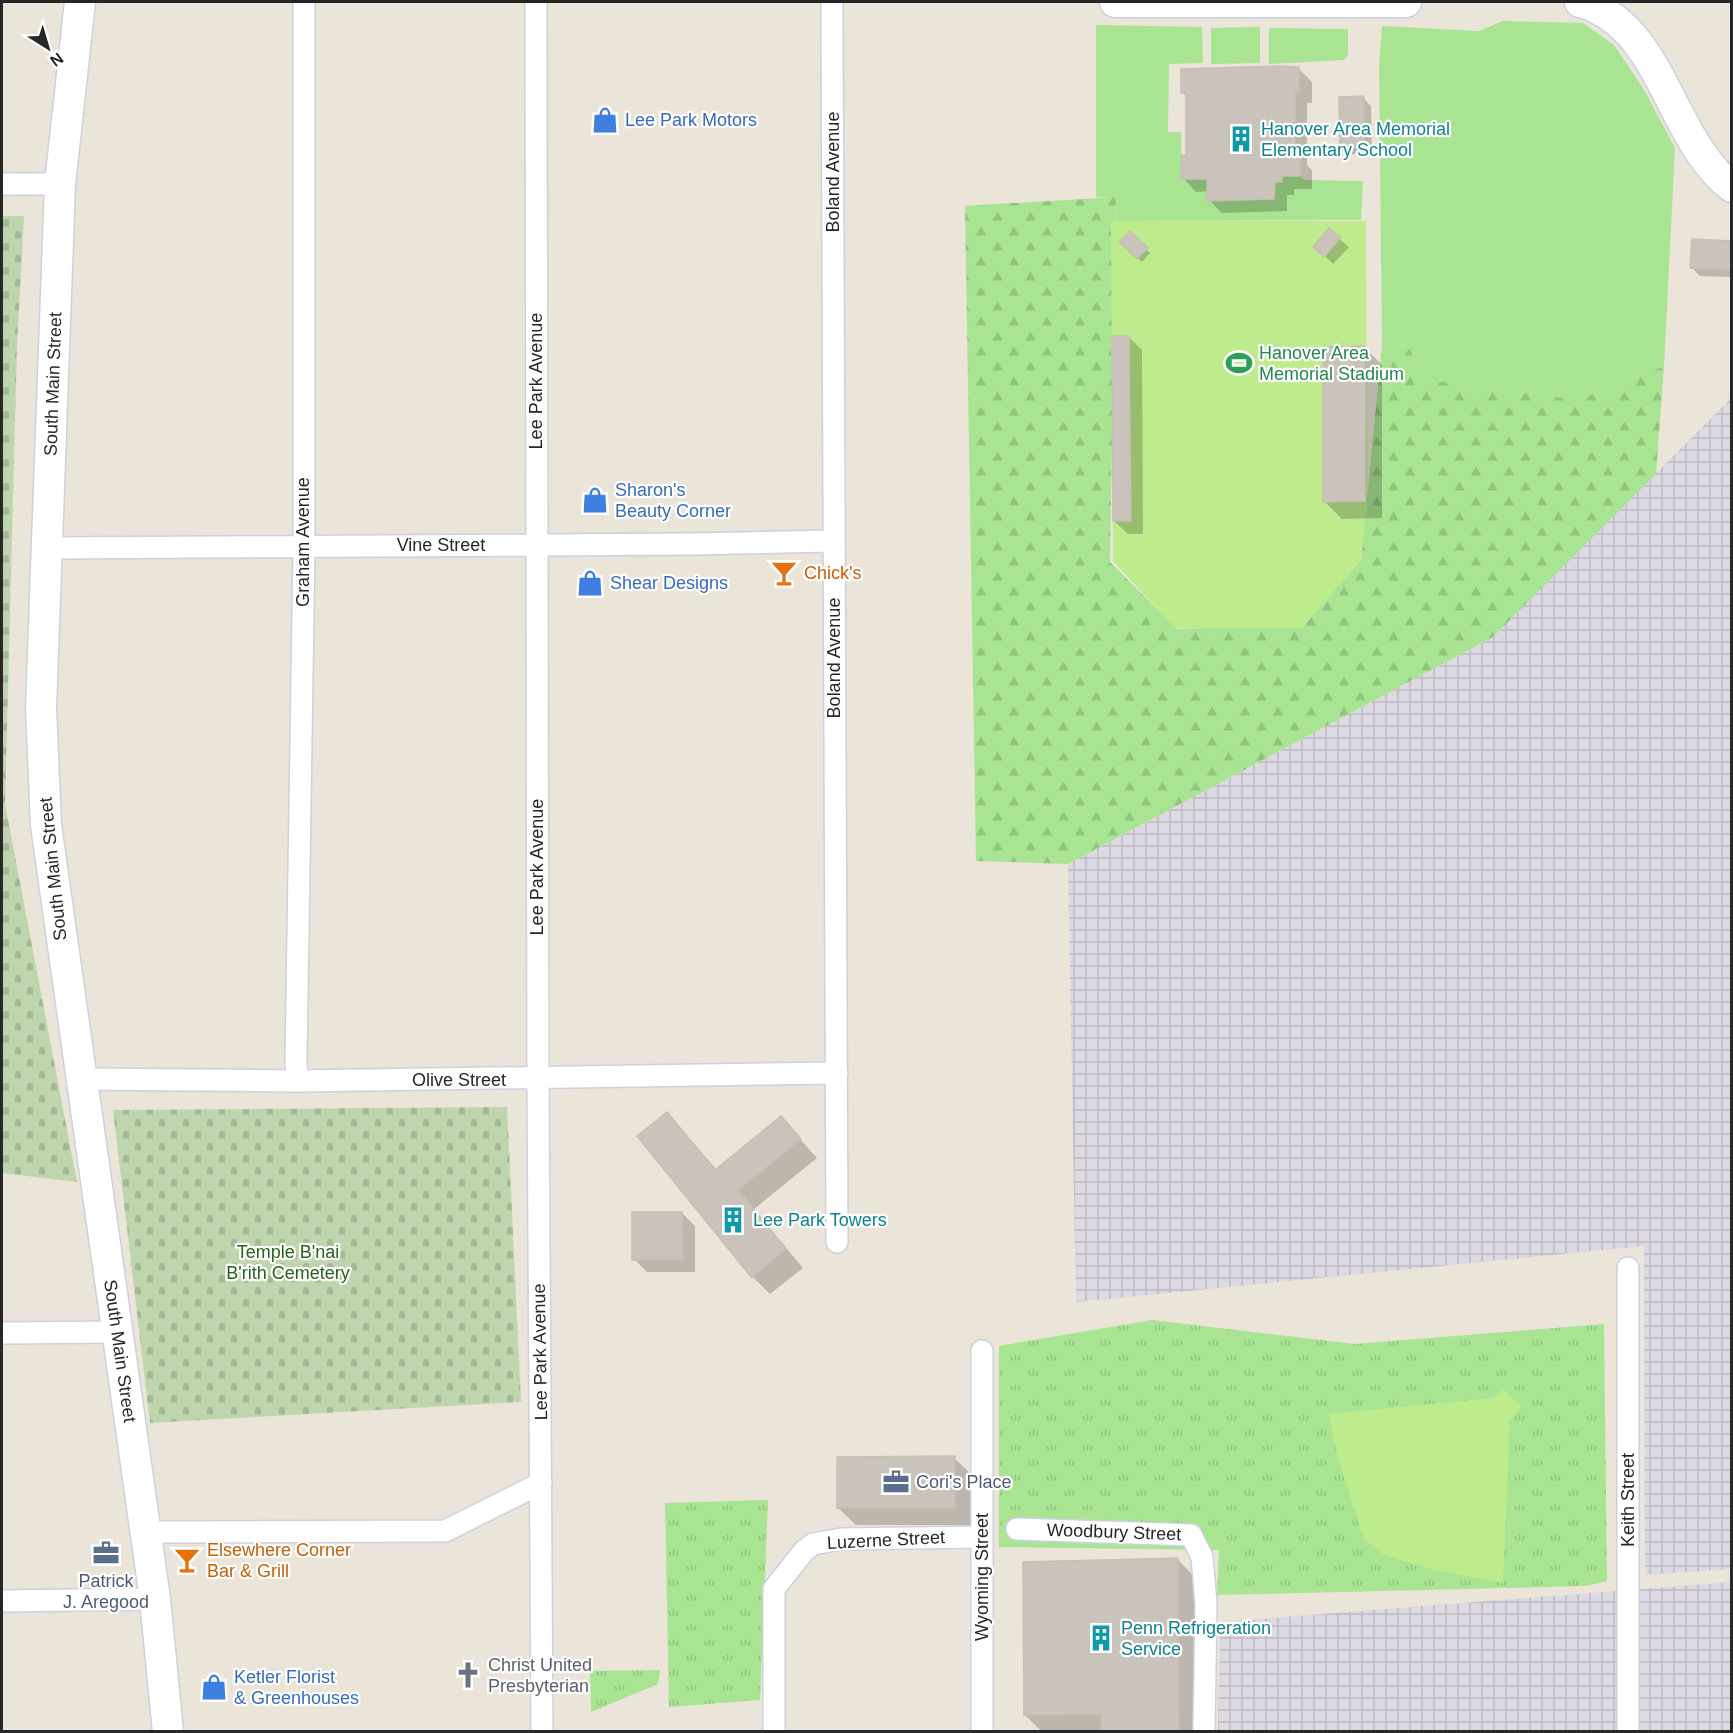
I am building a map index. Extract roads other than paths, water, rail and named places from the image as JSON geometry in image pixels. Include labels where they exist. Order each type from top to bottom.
[{"type":"main road","name":"South Main Street","points":[[80,2],[60,184],[41,708],[46,825],[156,1599],[168,1731]]},
{"type":"main road","points":[[1115,2],[1406,2]]},
{"type":"main road","points":[[1596,3],[1618,21],[1639,45],[1696,147],[1717,176],[1731,188]]},
{"type":"street","name":"Graham Avenue","points":[[298,1082],[296,1064],[304,546],[304,2]]},
{"type":"street","name":"Lee Park Avenue","points":[[536,2],[538,1079],[543,1731]]},
{"type":"street","name":"Boland Avenue","points":[[832,2],[837,1242]]},
{"type":"street","points":[[2,184],[60,184]]},
{"type":"street","name":"Vine Street","points":[[48,548],[833,541]]},
{"type":"street","name":"Olive Street","points":[[82,1079],[298,1082],[837,1074]]},
{"type":"street","name":"Keith Street","points":[[1628,1268],[1628,1731]]},
{"type":"street","points":[[2,1333],[117,1332]]},
{"type":"street","name":"Wyoming Street","points":[[982,1351],[982,1731]]},
{"type":"street","points":[[146,1532],[445,1531],[541,1483]]},
{"type":"street","name":"Woodbury Street","points":[[1017,1529],[1191,1535],[1202,1557],[1206,1604],[1204,1731]]},
{"type":"street","name":"Luzerne Street","points":[[774,1731],[774,1589],[804,1551],[813,1544],[841,1539],[981,1537]]},
{"type":"street","points":[[2,1601],[156,1599]]},
{"type":"place","name":"Lee Park Motors","points":[[605,120]]},
{"type":"place","name":"Hanover Area Memorial Elementary School","points":[[1241,139]]},
{"type":"place","name":"Hanover Area Memorial Stadium","points":[[1239,363]]},
{"type":"place","name":"Sharon's Beauty Corner","points":[[595,500]]},
{"type":"place","name":"Chick's","points":[[784,573]]},
{"type":"place","name":"Shear Designs","points":[[590,583]]},
{"type":"place","name":"Lee Park Towers","points":[[733,1220]]},
{"type":"place","name":"Cori's Place","points":[[896,1482]]},
{"type":"place","name":"Patrick J. Aregood","points":[[106,1553]]},
{"type":"place","name":"Elsewhere Corner Bar & Grill","points":[[187,1560]]},
{"type":"place","name":"Penn Refrigeration Service","points":[[1101,1638]]},
{"type":"place","name":"Christ United Presbyterian","points":[[468,1675]]},
{"type":"place","name":"Ketler Florist & Greenhouses","points":[[214,1687]]},
{"type":"park label","name":"Temple B'nai B'rith Cemetery","points":[[288,1262]]}]
